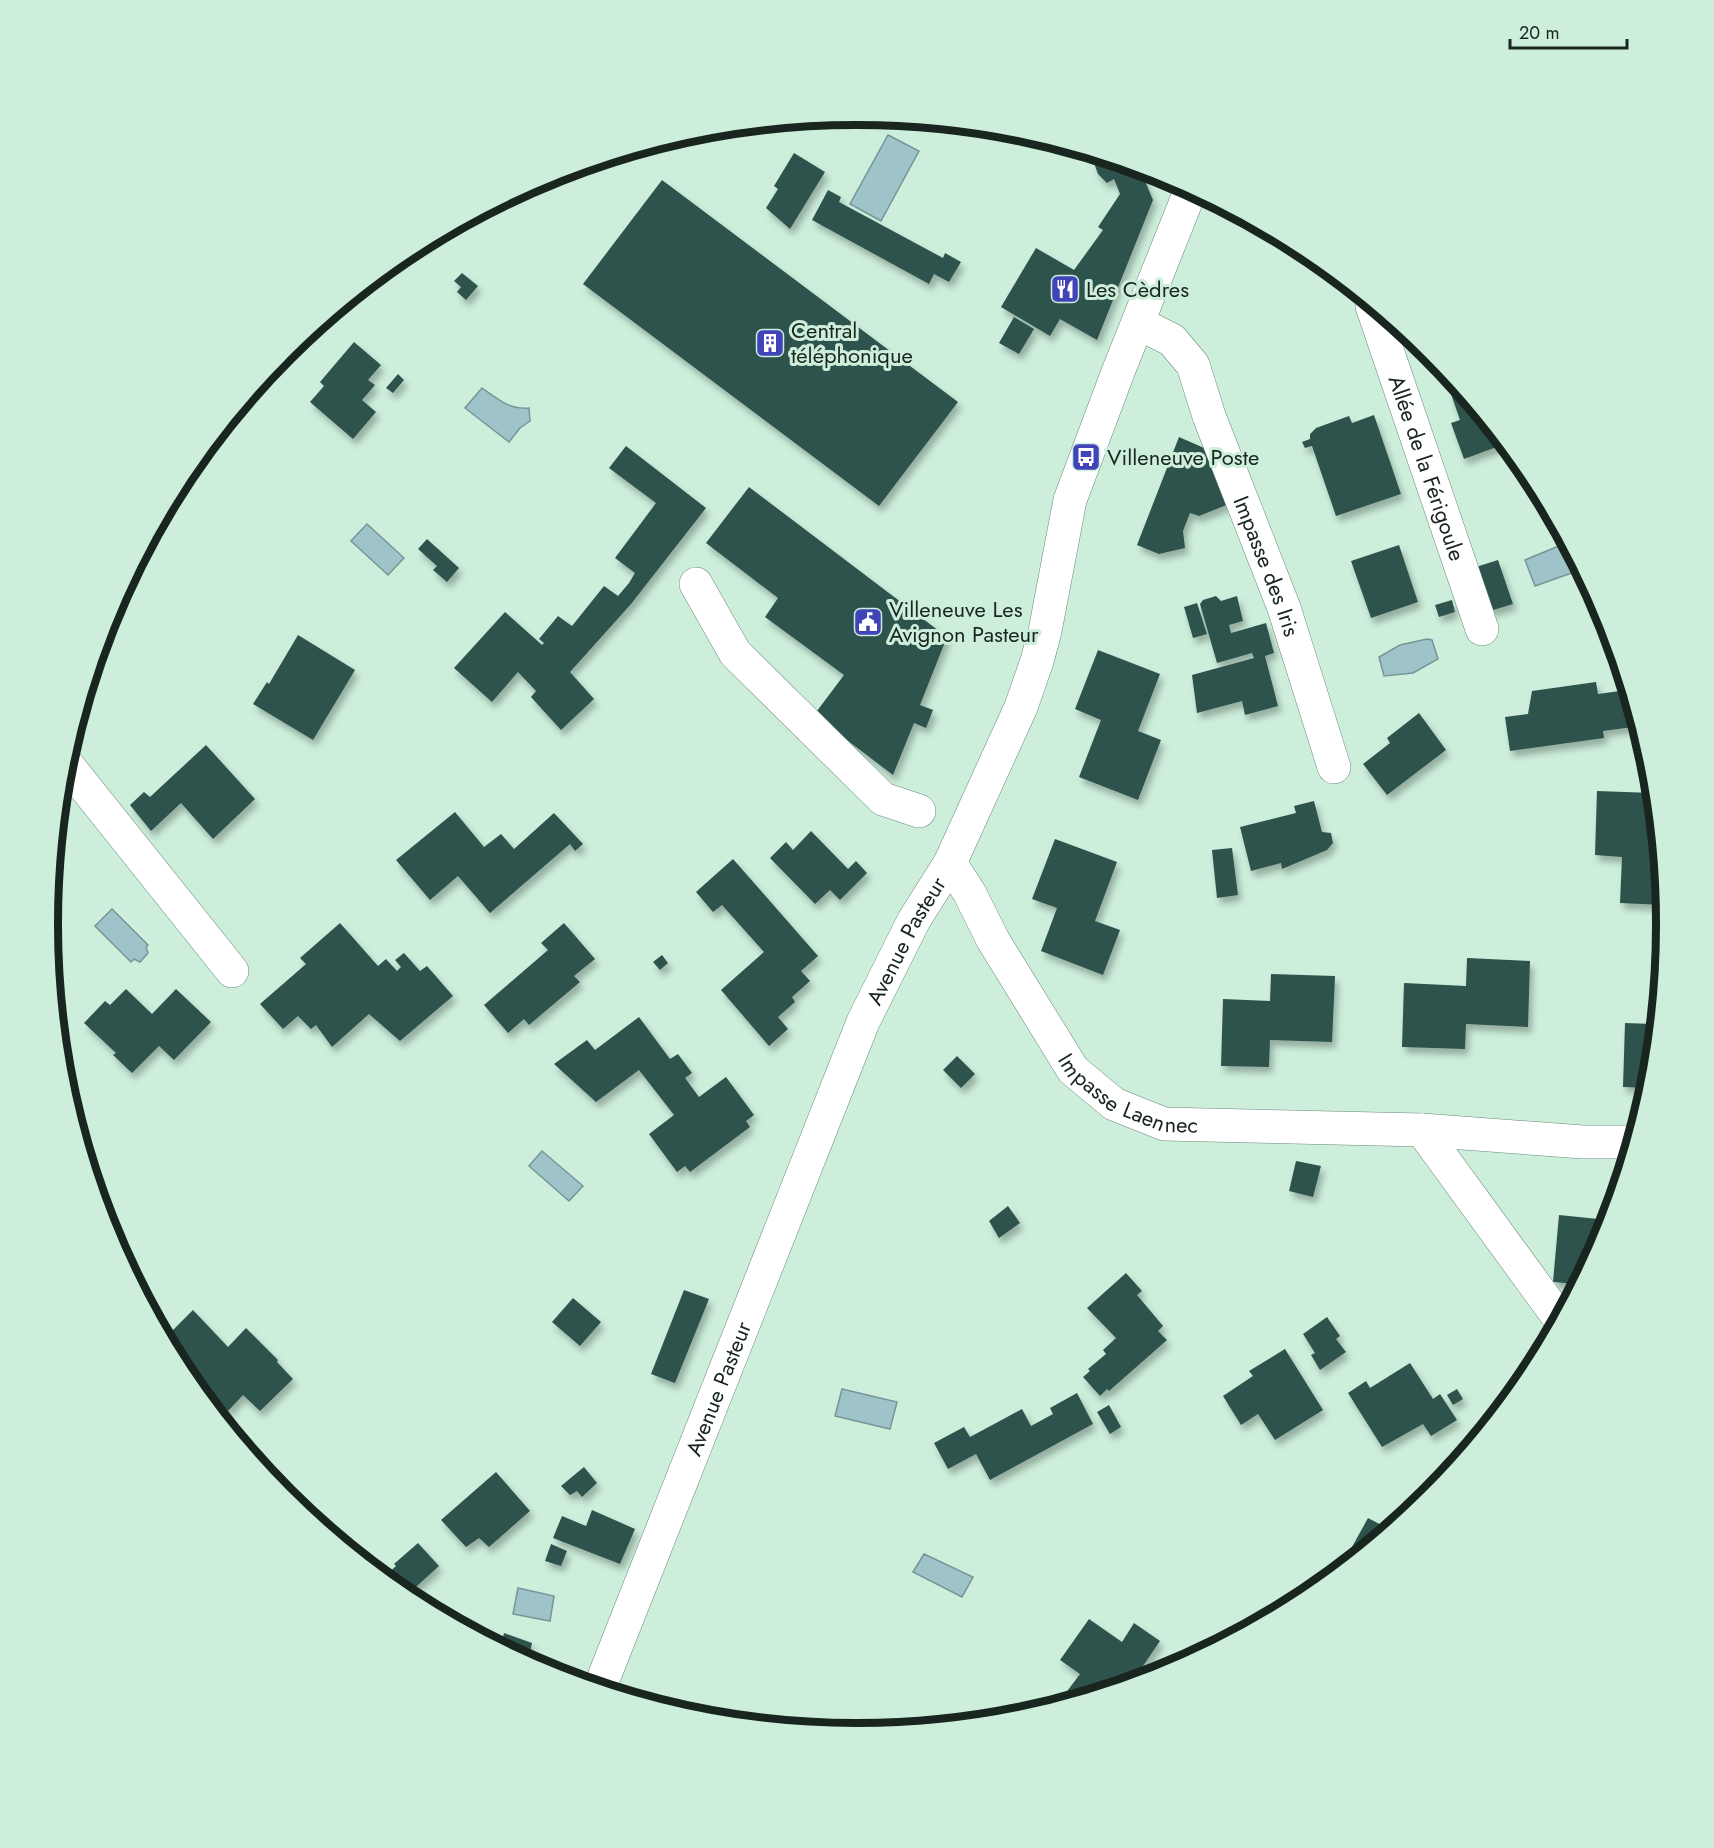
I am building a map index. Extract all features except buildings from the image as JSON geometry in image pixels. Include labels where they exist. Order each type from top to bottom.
[{"type":"street","name":"Avenue Pasteur","points":[[602,1681],[862,1022],[914,920],[950,863],[1021,707],[1045,631],[1070,500],[1188,198]]},
{"type":"street","name":"Impasse des Iris","points":[[1138,323],[1172,340],[1193,365],[1209,416],[1284,608],[1334,767]]},
{"type":"street","name":"Allée de la Férigoule","points":[[1393,335],[1482,629]]},
{"type":"street","points":[[696,584],[735,653],[883,799],[919,812]]},
{"type":"street","points":[[73,772],[232,971]]},
{"type":"street","name":"Impasse Laennec","points":[[950,863],[969,892],[993,940],[1073,1070],[1114,1104],[1164,1124],[1422,1130],[1583,1142],[1625,1142]]},
{"type":"street","points":[[1422,1130],[1555,1312]]},
{"type":"water","points":[[888,135],[919,151],[881,221],[850,204]]},
{"type":"water","points":[[482,388],[510,405],[529,408],[530,421],[520,428],[509,442],[465,408]]},
{"type":"water","points":[[367,524],[404,558],[388,575],[351,541]]},
{"type":"water","points":[[1560,546],[1574,572],[1535,586],[1525,560]]},
{"type":"water","points":[[1432,640],[1438,659],[1413,673],[1384,676],[1379,657],[1400,645]]},
{"type":"water","points":[[112,909],[148,945],[146,947],[148,953],[140,962],[134,959],[131,962],[95,926]]},
{"type":"water","points":[[542,1151],[583,1186],[569,1201],[529,1166]]},
{"type":"water","points":[[842,1389],[897,1402],[890,1429],[835,1416]]},
{"type":"water","points":[[924,1554],[973,1577],[962,1597],[913,1572]]},
{"type":"water","points":[[518,1588],[554,1596],[550,1621],[513,1614]]},
{"type":"place","name":"Les Cèdres","points":[[1065,289]]},
{"type":"place","name":"Central téléphonique","points":[[770,343]]},
{"type":"place","name":"Villeneuve Poste","points":[[1086,457]]},
{"type":"place","name":"Villeneuve Les Avignon Pasteur","points":[[868,622]]}]
